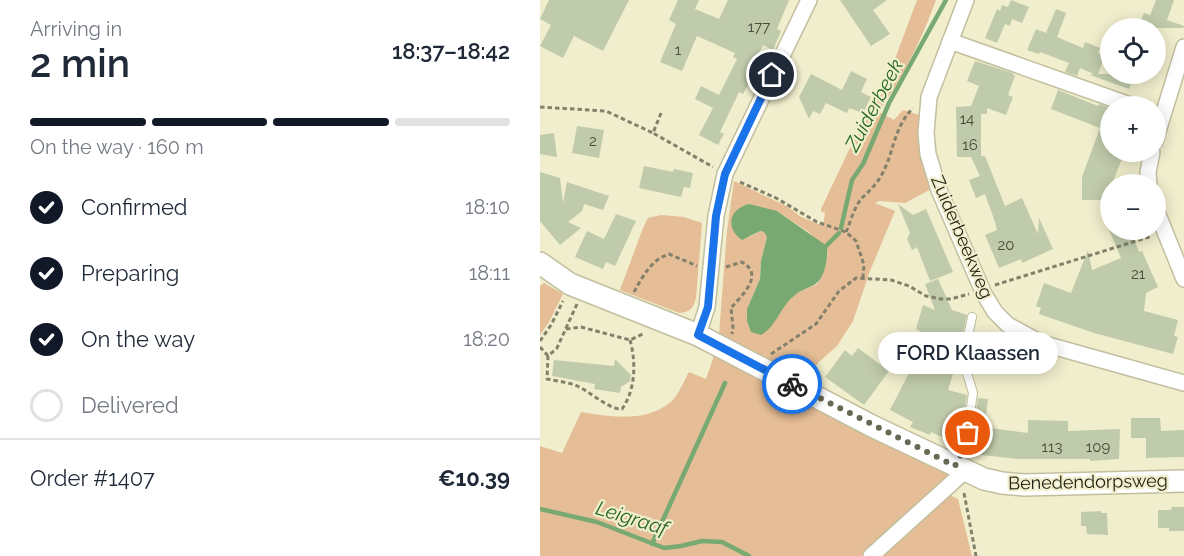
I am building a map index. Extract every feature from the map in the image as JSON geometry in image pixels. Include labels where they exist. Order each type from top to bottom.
[{"type":"street","points":[[698,335],[708,307],[717,207],[725,174],[809,0]]},
{"type":"street","name":"Zuiderbeekweg","points":[[966,0],[929,97],[926,116],[928,154],[939,190],[982,289],[995,312],[1008,325],[1041,343],[1184,382]]},
{"type":"street","points":[[950,41],[1105,96]]},
{"type":"street","points":[[1166,105],[1184,47]]},
{"type":"street","points":[[1166,237],[1184,279]]},
{"type":"street","name":"Benedendorpsweg","points":[[540,263],[577,287],[698,335],[960,469],[1002,483],[1024,485],[1184,481]]},
{"type":"street","points":[[871,556],[960,469]]},
{"type":"lane","points":[[960,469],[974,393],[963,360],[972,317]]},
{"type":"path","points":[[846,232],[861,199],[873,189],[882,175],[896,132],[904,116],[929,97]]},
{"type":"path","points":[[540,107],[606,111],[653,133],[817,222],[846,232],[856,241],[864,265],[863,277]]},
{"type":"path","points":[[653,133],[661,113]]},
{"type":"path","points":[[759,367],[775,351],[816,324],[839,291],[856,278],[891,280],[909,286],[926,296],[941,299],[961,298],[982,289],[1138,240]]},
{"type":"path","points":[[626,307],[647,271],[658,258],[669,254],[711,270],[742,262],[750,269],[752,276],[749,289],[731,308],[733,327],[726,350]]},
{"type":"path","points":[[548,356],[557,348],[566,329],[577,287]]},
{"type":"path","points":[[540,341],[577,287]]},
{"type":"path","points":[[540,347],[548,356],[547,379],[574,385],[617,409],[622,409],[628,400],[634,370],[635,356],[630,340],[581,327],[566,329]]},
{"type":"path","points":[[960,469],[976,556]]},
{"type":"shaded area","points":[[917,0],[936,0],[911,58],[879,112],[894,120],[903,110],[919,115],[922,152],[933,188],[905,203],[879,201],[875,203],[895,211],[870,271],[853,321],[837,346],[805,379],[719,334],[727,231],[734,181],[788,207],[801,217],[823,226],[825,213],[821,209],[849,150],[883,91]],"holes":[[[777,211],[810,233],[828,253],[822,276],[817,284],[795,294],[784,305],[747,309],[760,279],[761,261],[767,237],[764,232],[760,231],[748,238]]]},
{"type":"shaded area","points":[[749,204],[777,211],[827,246],[826,262],[821,278],[789,300],[771,327],[761,335],[751,332],[747,321],[747,309],[760,279],[761,261],[767,237],[764,232],[760,231],[742,240],[731,225],[737,210]]},
{"type":"shaded area","points":[[661,215],[684,217],[702,223],[696,298],[692,307],[686,312],[679,313],[620,290],[648,218]]},
{"type":"shaded area","points":[[544,283],[563,294],[540,335],[540,286]]},
{"type":"shaded area","points":[[714,356],[951,473],[863,556],[540,556],[540,446],[562,453],[581,412],[628,417],[651,413],[662,408],[675,398],[689,372],[706,379]]},
{"type":"shaded area","points":[[950,495],[958,499],[972,556],[880,556]]},
{"type":"building","points":[[549,0],[629,0],[603,51],[574,36],[563,58],[540,46],[551,25],[540,19]]},
{"type":"building","points":[[678,0],[699,0],[695,9],[719,19],[728,0],[789,0],[777,29],[781,31],[773,50],[763,45],[747,77],[751,79],[743,94],[739,92],[720,132],[724,134],[718,145],[699,135],[713,108],[695,99],[701,86],[719,95],[737,59],[733,57],[735,53],[697,36],[682,71],[660,62],[676,24],[669,20]]},
{"type":"building","points":[[840,0],[887,0],[873,10],[890,34],[871,46]]},
{"type":"building","points":[[1011,0],[1029,7],[1022,23],[1012,19],[1010,26],[1005,24],[997,43],[985,38],[997,9],[1000,11],[1002,5],[1008,7]]},
{"type":"building","points":[[1156,0],[1174,0],[1167,20],[1184,26],[1183,28],[1166,28],[1166,18],[1142,18],[1144,13],[1150,15]]},
{"type":"building","points":[[1056,9],[1066,13],[1057,37],[1083,48],[1085,42],[1100,48],[1098,74],[1100,74],[1100,79],[1080,68],[1077,76],[1065,72],[1069,63],[1040,52],[1039,54],[1027,50],[1036,29],[1046,33]]},
{"type":"building","points":[[975,61],[1015,76],[1008,95],[1013,97],[1006,115],[987,108],[987,114],[981,114],[981,156],[985,156],[1005,206],[1022,198],[1038,234],[1039,218],[1053,249],[1022,263],[1021,259],[999,268],[985,235],[997,230],[995,222],[985,194],[976,198],[969,180],[980,176],[971,157],[957,157],[956,107],[971,106],[979,86],[967,81]]},
{"type":"building","points":[[851,71],[867,79],[861,92],[871,97],[863,113],[849,108],[847,113],[826,103],[820,114],[813,111],[809,119],[799,97],[811,74],[842,90]]},
{"type":"building","points":[[1115,84],[1131,84],[1129,89]]},
{"type":"building","points":[[1058,90],[1098,106],[1100,104],[1100,128],[1051,109]]},
{"type":"building","points":[[577,126],[604,130],[599,158],[572,153]]},
{"type":"building","points":[[1100,128],[1100,162],[1121,162],[1116,174],[1100,174],[1100,200],[1082,200],[1082,177]]},
{"type":"building","points":[[554,133],[557,157],[540,154],[540,135]]},
{"type":"building","points":[[644,166],[673,172],[674,169],[693,173],[690,188],[684,187],[681,197],[639,188]]},
{"type":"building","points":[[540,172],[560,178],[563,203],[567,182],[609,196],[603,210],[584,204],[582,211],[568,222],[581,228],[560,245],[540,221]]},
{"type":"building","points":[[898,204],[913,215],[926,209],[953,272],[930,281],[917,247],[912,250],[907,239],[910,233]]},
{"type":"building","points":[[616,214],[636,221],[615,266],[606,262],[603,269],[575,257],[587,231],[604,239]]},
{"type":"building","points":[[1113,240],[1134,240],[1139,252],[1142,251],[1158,287],[1146,293],[1144,311],[1178,320],[1174,336],[1178,337],[1173,354],[1094,333],[1039,314],[1041,308],[1036,306],[1044,283],[1071,293],[1088,250],[1092,270],[1121,258]]},
{"type":"building","points":[[938,279],[952,310],[967,315],[948,390],[967,395],[959,445],[931,432],[930,435],[910,427],[913,422],[890,410],[928,336],[916,329],[923,305],[935,310],[925,284]]},
{"type":"building","points":[[858,348],[889,371],[864,405],[825,377],[845,350],[852,356]]},
{"type":"building","points":[[615,359],[631,375],[630,381],[621,387],[620,393],[594,389],[595,384],[552,376],[554,360],[614,366]]},
{"type":"building","points":[[978,398],[988,399],[985,423],[991,424],[990,428],[1028,433],[1028,420],[1068,421],[1068,431],[1120,429],[1119,459],[1090,461],[1090,459],[1019,459],[973,454],[970,449]]},
{"type":"building","points":[[1131,418],[1160,418],[1161,431],[1184,430],[1184,457],[1146,458],[1146,438],[1131,438]]},
{"type":"building","points":[[1172,507],[1184,507],[1184,531],[1158,528],[1158,510],[1171,510]]},
{"type":"building","points":[[1101,511],[1101,513],[1107,513],[1108,535],[1087,534],[1086,526],[1081,526],[1081,512]]},
{"type":"waterway","name":"Zuiderbeek","points":[[841,228],[852,180],[863,164],[889,103],[946,0]]},
{"type":"waterway","name":"Zuiderbeek","points":[[824,248],[839,233]]},
{"type":"waterway","name":"Zuiderbeek","points":[[652,544],[725,383]]},
{"type":"waterway","name":"Leigraaf","points":[[540,509],[597,522],[664,548],[702,541],[722,542],[749,556]]},
{"type":"way so far","points":[[792,384],[955,466],[965,447],[968,433]]},
{"type":"place","name":"FORD Klaassen","points":[[968,433]]},
{"type":"route","points":[[772,75],[725,174],[718,198],[712,242],[708,307],[698,335],[792,384]]}]
